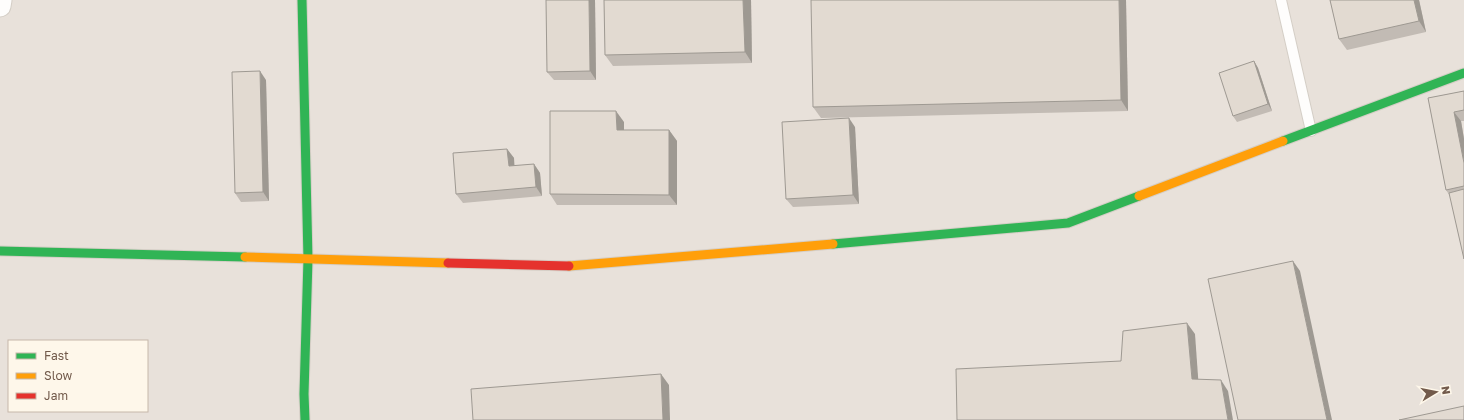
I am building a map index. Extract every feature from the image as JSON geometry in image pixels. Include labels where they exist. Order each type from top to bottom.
[{"type":"street","points":[[0,6],[1,0]]},
{"type":"street","points":[[302,0],[308,259],[304,394],[305,420]]},
{"type":"street","points":[[0,251],[577,266],[1068,223],[1464,73]]},
{"type":"lane","points":[[1281,0],[1311,131]]},
{"type":"shaded area","points":[[0,0],[1464,0],[1464,420],[0,420]]},
{"type":"building","points":[[546,0],[589,0],[590,71],[547,72]]},
{"type":"building","points":[[604,0],[743,0],[745,52],[605,55]]},
{"type":"building","points":[[811,0],[1119,0],[1121,100],[813,107]]},
{"type":"building","points":[[1330,0],[1414,0],[1419,21],[1339,39]]},
{"type":"building","points":[[1254,61],[1268,104],[1233,116],[1219,73]]},
{"type":"building","points":[[260,71],[263,192],[235,193],[232,72]]},
{"type":"building","points":[[1464,91],[1464,110],[1454,112],[1464,163],[1464,186],[1446,190],[1428,98]]},
{"type":"building","points":[[550,111],[616,111],[617,130],[669,130],[669,195],[550,194]]},
{"type":"building","points":[[849,118],[853,195],[786,199],[782,122]]},
{"type":"building","points":[[507,149],[509,166],[534,164],[536,187],[456,194],[453,153]]},
{"type":"building","points":[[1464,189],[1464,259],[1449,193]]},
{"type":"building","points":[[1293,261],[1327,420],[1238,420],[1208,279]]},
{"type":"building","points":[[1187,323],[1192,379],[1221,380],[1228,420],[957,420],[956,369],[1121,361],[1123,331]]},
{"type":"building","points":[[661,374],[663,420],[473,420],[471,389]]},
{"type":"building","points":[[1464,406],[1464,420],[1399,420]]},
{"type":"traffic: fast","points":[[302,0],[308,259],[304,394],[305,420]]},
{"type":"traffic: fast","points":[[1283,141],[1464,73]]},
{"type":"traffic: fast","points":[[833,244],[1068,223],[1139,196]]},
{"type":"traffic: fast","points":[[0,251],[245,257]]},
{"type":"traffic: slow","points":[[1139,196],[1283,141]]},
{"type":"traffic: slow","points":[[569,266],[833,244]]},
{"type":"traffic: slow","points":[[245,257],[448,263]]},
{"type":"traffic: jam","points":[[448,263],[569,266]]}]
